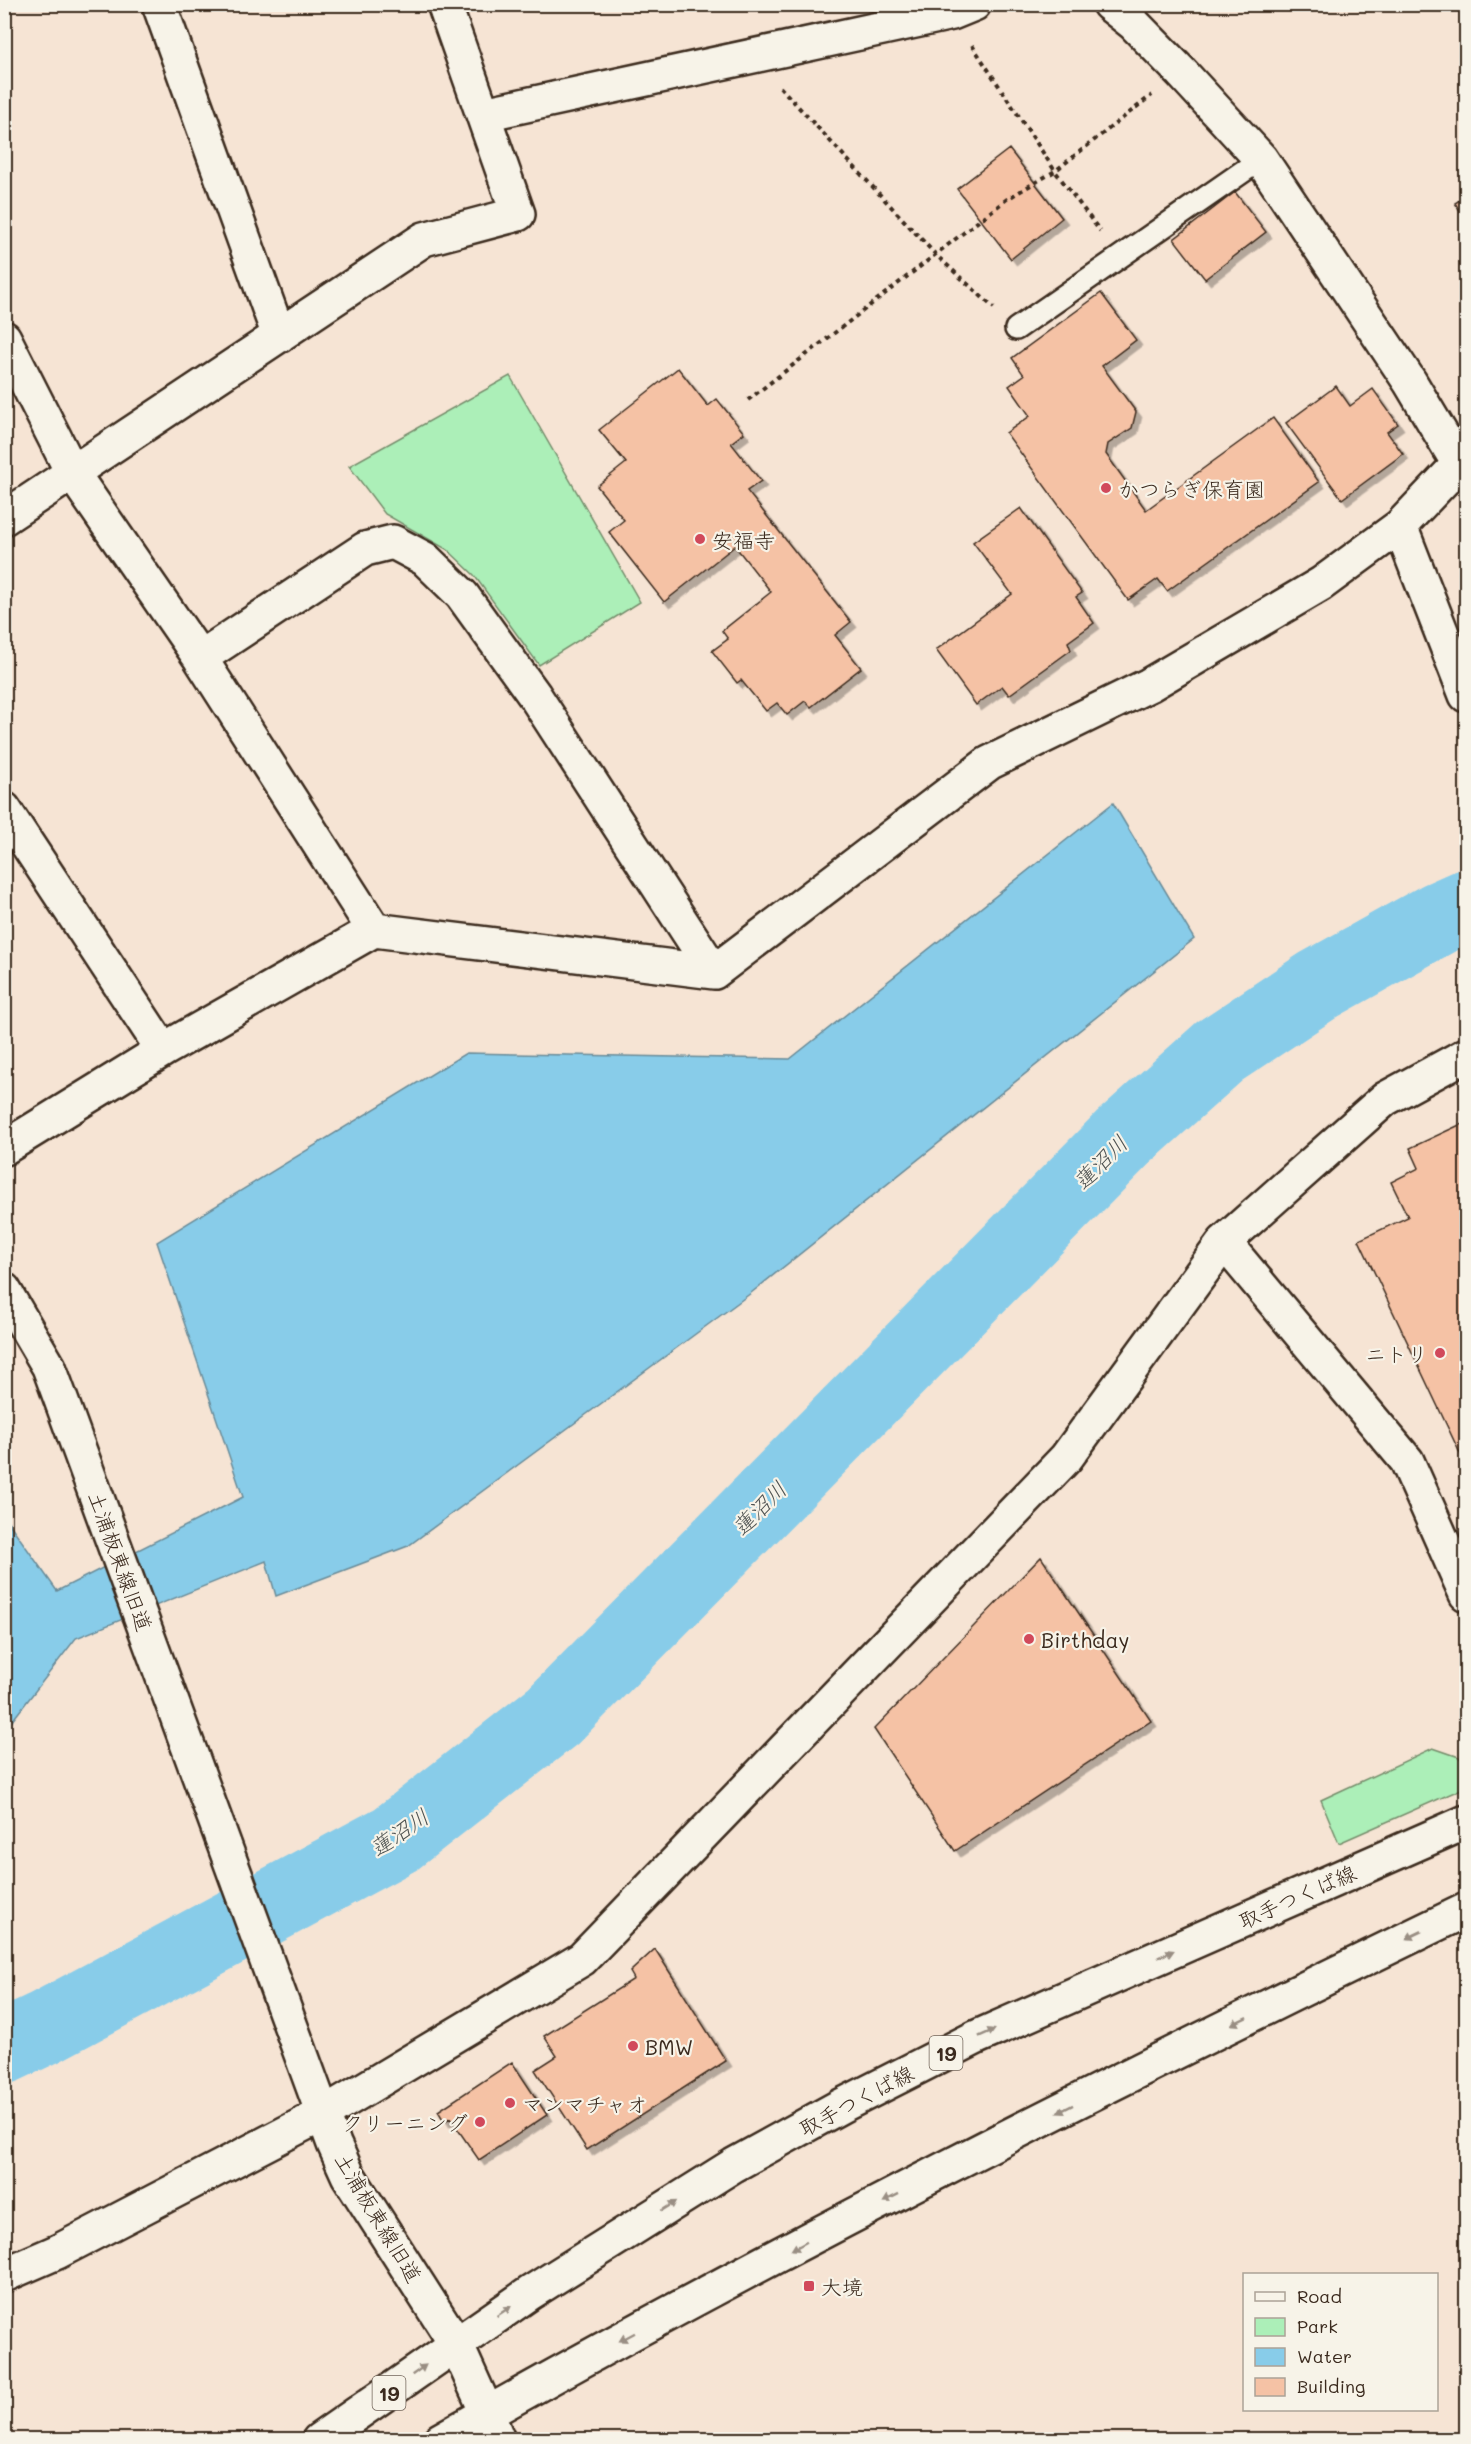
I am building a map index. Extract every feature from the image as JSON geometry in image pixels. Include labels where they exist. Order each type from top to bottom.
[{"type":"street","points":[[159,4],[279,336]]},
{"type":"street","points":[[4,518],[424,239],[518,214],[444,4]]},
{"type":"street","points":[[4,1148],[163,1050],[374,930],[714,972],[989,763],[1159,679],[1321,584],[1400,526],[1463,462],[1261,159],[1133,23],[1109,4]]},
{"type":"street","points":[[484,114],[755,56],[958,7]]},
{"type":"street","points":[[4,338],[73,474],[200,658],[374,930]]},
{"type":"street","points":[[1400,526],[1467,695]]},
{"type":"street","points":[[200,658],[365,549],[393,542],[425,559],[462,595],[535,696],[714,972]]},
{"type":"street","points":[[4,809],[163,1050]]},
{"type":"street","points":[[4,2275],[57,2252],[323,2114],[582,1959],[1066,1458],[1224,1242],[1385,1099],[1467,1055]]},
{"type":"street","points":[[1224,1242],[1407,1461],[1467,1594]]},
{"type":"street","name":"土浦板東線旧道","points":[[4,1290],[49,1367],[300,2052],[348,2175],[456,2344],[492,2426]]},
{"type":"street","name":"取手つくば線","points":[[320,2439],[530,2293],[734,2165],[841,2106],[977,2037],[1467,1822]]},
{"type":"street","points":[[440,2439],[492,2426],[872,2208],[1215,2032],[1467,1910]]},
{"type":"lane","points":[[1016,329],[1261,159]]},
{"type":"path","points":[[958,7],[1055,171],[1120,258]]},
{"type":"path","points":[[755,56],[777,85],[936,255],[1016,329]]},
{"type":"path","points":[[748,400],[1007,199],[1055,171],[1181,72]]},
{"type":"green space","points":[[510,376],[640,602],[539,665],[474,575],[448,550],[385,514],[349,466]]},
{"type":"green space","points":[[1433,1748],[1459,1757],[1466,1765],[1466,1787],[1339,1843],[1321,1800]]},
{"type":"water","points":[[1113,803],[1194,939],[751,1293],[408,1546],[276,1596],[266,1561],[76,1638],[5,1730],[4,1516],[57,1591],[243,1497],[157,1242],[466,1053],[790,1059]]},
{"type":"building","points":[[1009,149],[1062,218],[1011,259],[957,189]]},
{"type":"building","points":[[1235,192],[1266,232],[1205,279],[1174,239]]},
{"type":"building","points":[[1466,196],[1466,220],[1455,203]]},
{"type":"building","points":[[1101,293],[1136,340],[1102,366],[1136,412],[1132,428],[1108,444],[1106,454],[1146,510],[1273,418],[1319,482],[1167,591],[1158,579],[1128,600],[1006,433],[1030,416],[1009,386],[1024,375],[1012,358]]},
{"type":"building","name":"安福寺","points":[[678,368],[708,406],[717,399],[744,433],[731,443],[761,481],[747,491],[851,622],[835,635],[861,668],[811,707],[805,701],[787,715],[777,703],[766,711],[741,680],[737,683],[712,651],[728,639],[722,631],[771,592],[735,546],[664,602],[609,532],[624,520],[597,486],[626,463],[599,430]]},
{"type":"building","points":[[1336,386],[1350,406],[1373,389],[1398,424],[1387,432],[1403,454],[1342,499],[1286,423]]},
{"type":"building","points":[[1021,508],[1082,593],[1076,597],[1094,623],[1068,642],[1071,650],[1009,695],[1002,686],[976,705],[936,650],[1012,594],[973,542]]},
{"type":"building","name":"ニトリ","points":[[1466,1122],[1466,1466],[1359,1240],[1408,1217],[1391,1182],[1419,1168],[1410,1148]]},
{"type":"building","name":"Birthday","points":[[1041,1557],[1151,1721],[955,1851],[874,1729]]},
{"type":"building","name":"BMW","points":[[655,1949],[726,2061],[587,2150],[535,2070],[557,2056],[544,2036],[634,1979],[630,1972]]},
{"type":"building","points":[[512,2062],[547,2115],[479,2160],[450,2118],[444,2121],[438,2111]]},
{"type":"waterway","name":"蓮沼川","points":[[4,2047],[44,2028],[396,1839],[553,1716],[1123,1138],[1220,1051],[1319,985],[1439,918],[1466,906]]},
{"type":"place","name":"かつらぎ保育園","points":[[1106,488]]},
{"type":"place","name":"安福寺","points":[[700,539]]},
{"type":"place","name":"ニトリ","points":[[1440,1353]]},
{"type":"place","name":"Birthday","points":[[1029,1639]]},
{"type":"place","name":"BMW","points":[[633,2046]]},
{"type":"place","name":"マンマチャオ","points":[[510,2103]]},
{"type":"place","name":"クリーニング","points":[[480,2122]]},
{"type":"place","name":"大境","points":[[809,2286]]}]
